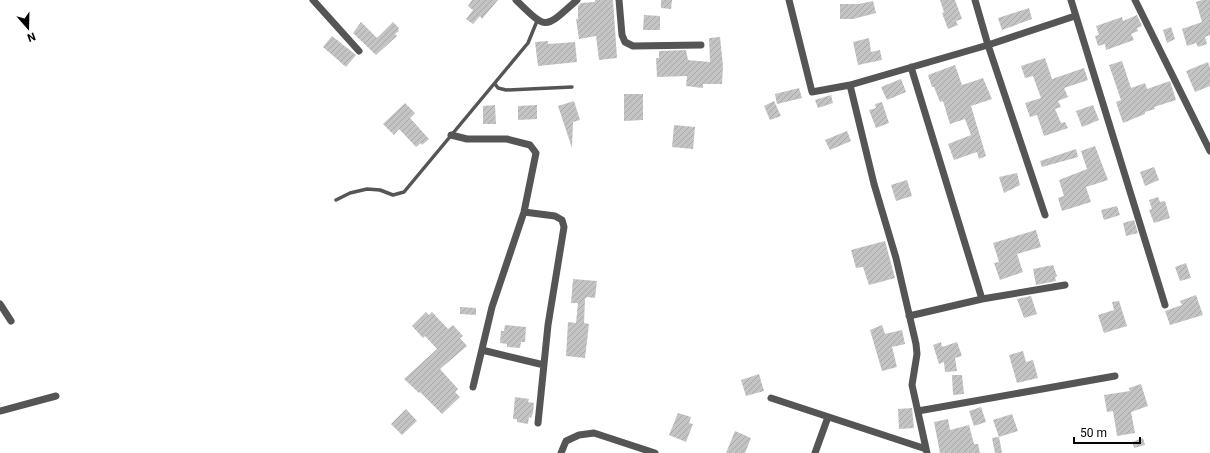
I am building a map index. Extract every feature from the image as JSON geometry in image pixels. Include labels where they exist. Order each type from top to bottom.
[{"type":"street","points":[[314,0],[359,51]]},
{"type":"street","points":[[516,0],[537,21],[546,23],[555,20],[577,0]]},
{"type":"street","points":[[620,0],[622,36],[625,42],[633,46],[701,46]]},
{"type":"street","points":[[789,0],[812,92],[850,85],[988,45],[1075,16]]},
{"type":"street","points":[[975,0],[988,45],[1045,215]]},
{"type":"street","points":[[1070,0],[1165,305]]},
{"type":"street","points":[[1135,0],[1210,150]]},
{"type":"street","points":[[911,67],[982,299]]},
{"type":"street","points":[[850,85],[870,169],[896,258],[917,354],[912,384],[927,451]]},
{"type":"street","points":[[451,135],[467,139],[507,139],[530,145],[536,153],[524,212],[492,307],[473,387]]},
{"type":"street","points":[[524,212],[555,216],[562,220],[564,228],[548,325],[538,423]]},
{"type":"street","points":[[909,316],[982,299],[1065,285]]},
{"type":"street","points":[[0,304],[11,321]]},
{"type":"street","points":[[482,350],[544,365]]},
{"type":"street","points":[[918,411],[1115,376]]},
{"type":"street","points":[[0,411],[56,396]]},
{"type":"street","points":[[771,398],[927,451]]},
{"type":"street","points":[[815,453],[828,417]]},
{"type":"street","points":[[561,453],[566,441],[579,435],[594,432],[655,453]]},
{"type":"lane","points":[[336,200],[350,193],[367,189],[380,190],[393,195],[404,192],[528,43],[537,21]]},
{"type":"lane","points":[[494,84],[498,88],[506,90],[572,87]]},
{"type":"building","points":[[472,0],[498,0],[482,19],[480,16],[473,24],[466,19],[473,10],[468,6]]},
{"type":"building","points":[[595,0],[613,0],[617,58],[599,60],[596,36],[579,39],[576,19],[578,19],[578,6],[581,3],[595,2]]},
{"type":"building","points":[[661,0],[672,0],[671,9],[661,8]]},
{"type":"building","points":[[940,0],[955,0],[962,19],[956,21],[958,25],[948,29],[942,13],[944,12]]},
{"type":"building","points":[[1210,0],[1210,35],[1205,37],[1207,44],[1198,47],[1196,43],[1187,46],[1182,29],[1202,22],[1196,2]]},
{"type":"building","points":[[873,1],[876,13],[853,19],[840,19],[840,4],[859,4]]},
{"type":"building","points":[[1029,8],[1032,19],[1002,30],[998,18]]},
{"type":"building","points":[[644,15],[660,16],[660,30],[643,30]]},
{"type":"building","points":[[1137,15],[1142,26],[1137,28],[1138,31],[1131,34],[1134,40],[1106,50],[1105,44],[1098,46],[1095,36],[1099,35],[1096,26],[1122,17],[1123,21]]},
{"type":"building","points":[[361,22],[377,38],[393,22],[399,28],[399,31],[395,34],[397,36],[376,55],[353,33]]},
{"type":"building","points":[[1171,27],[1175,39],[1167,43],[1163,30]]},
{"type":"building","points":[[332,36],[356,55],[346,67],[323,47]]},
{"type":"building","points":[[720,37],[723,66],[722,84],[703,84],[703,88],[686,86],[687,76],[657,77],[656,58],[659,58],[659,51],[686,50],[688,60],[710,62],[709,38]]},
{"type":"building","points":[[869,38],[871,52],[880,50],[882,60],[858,65],[853,42]]},
{"type":"building","points":[[548,41],[548,44],[575,42],[577,62],[538,66],[535,42]]},
{"type":"building","points":[[1045,58],[1052,79],[1084,68],[1088,80],[1064,88],[1068,97],[1058,101],[1061,107],[1055,109],[1061,123],[1065,122],[1068,128],[1044,136],[1037,115],[1030,117],[1025,103],[1041,98],[1033,76],[1025,78],[1021,66]]},
{"type":"building","points":[[1122,61],[1131,88],[1145,83],[1147,89],[1170,81],[1176,100],[1154,107],[1155,109],[1145,112],[1145,114],[1123,123],[1116,102],[1121,100],[1109,65]]},
{"type":"building","points":[[1208,62],[1210,68],[1210,86],[1195,92],[1186,71]]},
{"type":"building","points":[[955,65],[962,85],[983,78],[992,99],[971,106],[986,156],[979,159],[977,152],[954,160],[948,144],[971,135],[965,119],[950,124],[943,101],[940,102],[934,87],[932,87],[928,75]]},
{"type":"building","points":[[901,79],[906,92],[887,100],[881,87]]},
{"type":"building","points":[[799,88],[802,98],[777,104],[775,94]]},
{"type":"building","points":[[624,94],[643,94],[643,120],[624,121]]},
{"type":"building","points":[[831,95],[833,103],[818,108],[815,100]]},
{"type":"building","points":[[574,101],[580,120],[573,122],[572,148],[558,106]]},
{"type":"building","points":[[774,101],[781,116],[770,120],[764,106]]},
{"type":"building","points":[[882,102],[889,123],[876,128],[869,110],[876,108],[875,104]]},
{"type":"building","points":[[405,103],[415,113],[410,118],[429,139],[422,145],[421,143],[416,147],[399,129],[394,135],[383,124]]},
{"type":"building","points":[[495,105],[496,124],[483,124],[483,106]]},
{"type":"building","points":[[537,105],[537,119],[518,120],[518,106]]},
{"type":"building","points":[[1093,105],[1099,120],[1082,127],[1076,111]]},
{"type":"building","points":[[674,125],[695,127],[693,149],[672,147]]},
{"type":"building","points":[[847,131],[851,141],[830,150],[825,140]]},
{"type":"building","points":[[1095,146],[1108,180],[1086,187],[1091,202],[1062,211],[1058,198],[1064,196],[1059,180],[1087,169],[1081,151]]},
{"type":"building","points":[[1076,149],[1078,157],[1042,167],[1040,161]]},
{"type":"building","points":[[1154,167],[1159,180],[1145,186],[1140,172]]},
{"type":"building","points":[[1017,173],[1020,185],[1004,193],[999,177]]},
{"type":"building","points":[[907,180],[912,196],[896,201],[891,185]]},
{"type":"building","points":[[1158,197],[1160,202],[1165,201],[1170,218],[1154,223],[1149,210],[1152,209],[1149,200]]},
{"type":"building","points":[[1117,206],[1120,215],[1104,220],[1101,210]]},
{"type":"building","points":[[1134,220],[1138,233],[1126,236],[1123,223]]},
{"type":"building","points":[[1036,230],[1041,247],[1017,254],[1023,272],[1000,280],[994,263],[999,262],[993,243]]},
{"type":"building","points":[[885,241],[895,278],[869,285],[863,267],[856,268],[851,250]]},
{"type":"building","points":[[1186,263],[1191,278],[1180,281],[1175,267]]},
{"type":"building","points":[[1053,265],[1057,276],[1055,277],[1056,281],[1036,285],[1033,269]]},
{"type":"building","points":[[573,279],[597,281],[595,298],[587,297],[585,299],[584,323],[589,324],[585,358],[566,356],[568,322],[576,323],[578,303],[571,303]]},
{"type":"building","points":[[1196,295],[1203,315],[1170,325],[1165,311],[1182,305],[1180,301]]},
{"type":"building","points":[[1031,296],[1037,314],[1024,318],[1017,299]]},
{"type":"building","points":[[1119,301],[1127,326],[1104,333],[1098,315],[1114,310],[1112,302]]},
{"type":"building","points":[[460,307],[476,308],[476,315],[460,314]]},
{"type":"building","points":[[426,312],[429,315],[432,312],[448,329],[453,325],[463,336],[460,338],[467,346],[440,369],[458,389],[455,392],[460,397],[442,414],[420,392],[419,393],[404,379],[437,349],[425,336],[423,338],[412,326]]},
{"type":"building","points":[[505,325],[526,327],[525,342],[521,342],[520,348],[507,347],[507,344],[500,343],[501,331],[504,331]]},
{"type":"building","points":[[882,325],[885,334],[902,330],[905,344],[892,347],[897,367],[882,371],[870,330]]},
{"type":"building","points":[[941,342],[942,347],[957,342],[962,356],[955,358],[957,371],[945,372],[944,362],[939,364],[933,345]]},
{"type":"building","points":[[1023,351],[1026,362],[1033,360],[1038,378],[1017,383],[1009,355]]},
{"type":"building","points":[[759,374],[764,391],[746,396],[741,380]]},
{"type":"building","points":[[952,375],[962,375],[964,394],[953,395]]},
{"type":"building","points":[[1141,384],[1148,406],[1131,412],[1135,433],[1117,436],[1113,411],[1107,412],[1104,395],[1130,391],[1129,388]]},
{"type":"building","points":[[515,397],[529,399],[528,402],[534,403],[533,413],[531,418],[529,417],[528,424],[517,422],[517,419],[513,419]]},
{"type":"building","points":[[981,407],[986,422],[974,426],[969,411]]},
{"type":"building","points":[[912,408],[914,428],[899,429],[898,409]]},
{"type":"building","points":[[406,409],[417,421],[402,435],[391,424]]},
{"type":"building","points":[[678,413],[691,417],[689,423],[693,424],[686,442],[669,435]]},
{"type":"building","points":[[1012,414],[1018,431],[999,437],[993,420]]},
{"type":"building","points":[[948,419],[950,430],[969,425],[974,444],[978,444],[980,453],[940,453],[934,422]]},
{"type":"building","points":[[735,431],[751,438],[745,453],[726,453]]},
{"type":"building","points":[[999,437],[1002,453],[995,453],[992,438]]},
{"type":"building","points":[[1143,438],[1145,445],[1134,448],[1132,442]]}]
